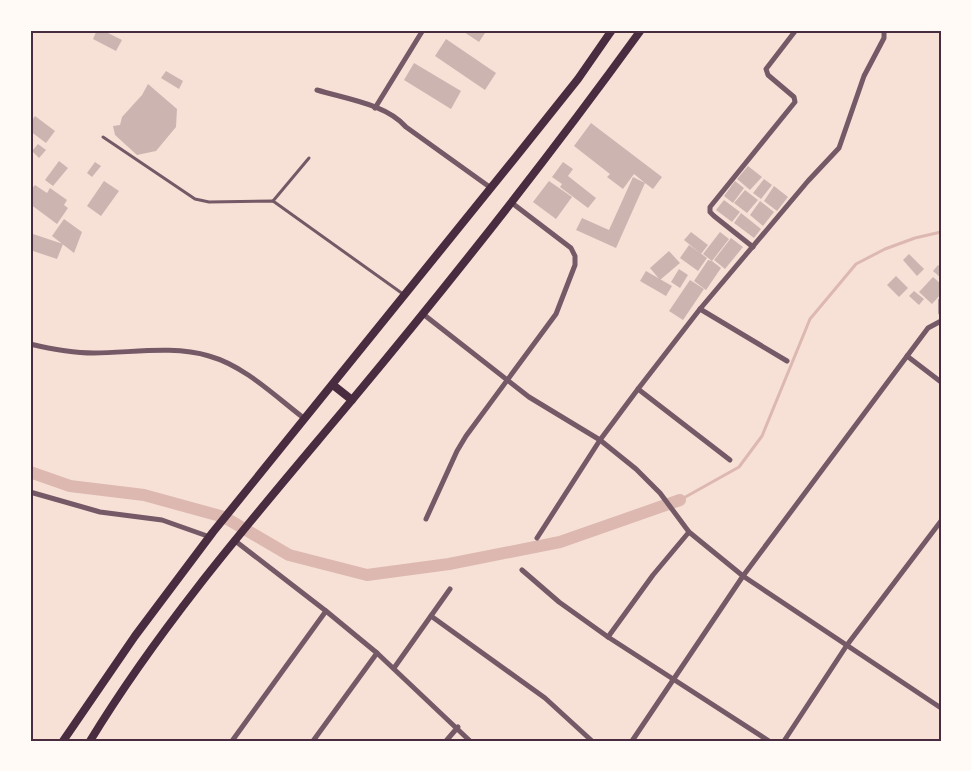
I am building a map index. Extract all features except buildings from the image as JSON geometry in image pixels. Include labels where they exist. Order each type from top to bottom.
[{"type":"main road","points":[[63,741],[135,636],[212,535],[578,79],[612,30]]},
{"type":"main road","points":[[90,741],[150,652],[235,538],[352,400],[512,203],[641,30]]},
{"type":"main road","points":[[333,385],[352,400]]},
{"type":"street","points":[[375,108],[423,30]]},
{"type":"street","points":[[753,247],[714,216],[710,207],[795,102],[794,97],[768,75],[766,69],[796,30]]},
{"type":"street","points":[[537,538],[600,440],[638,389],[700,309],[808,181],[839,148],[864,76],[884,38],[885,30]]},
{"type":"street","points":[[317,90],[375,108],[399,119],[406,127],[491,188]]},
{"type":"street","points":[[426,519],[466,436],[556,314],[575,265],[575,256],[571,249],[512,203]]},
{"type":"street","points":[[941,300],[941,313]]},
{"type":"street","points":[[700,309],[787,360]]},
{"type":"street","points":[[423,314],[529,397],[600,440],[643,474],[689,532],[743,576],[941,708]]},
{"type":"street","points":[[632,741],[743,576],[928,328],[941,321]]},
{"type":"street","points":[[30,344],[91,353],[180,351],[210,356],[240,370],[305,419]]},
{"type":"street","points":[[907,357],[941,382]]},
{"type":"street","points":[[638,389],[729,460]]},
{"type":"street","points":[[30,492],[100,512],[162,520],[212,535]]},
{"type":"street","points":[[784,741],[847,645],[941,521]]},
{"type":"street","points":[[608,638],[653,575],[689,532]]},
{"type":"street","points":[[235,538],[377,653],[470,741]]},
{"type":"street","points":[[522,570],[558,602],[608,638],[769,741]]},
{"type":"street","points":[[394,668],[450,589]]},
{"type":"street","points":[[232,741],[326,611]]},
{"type":"street","points":[[431,616],[545,698],[592,741]]},
{"type":"street","points":[[313,741],[377,653]]},
{"type":"street","points":[[446,741],[458,728]]},
{"type":"lane","points":[[104,137],[195,199],[209,202],[273,201],[405,295]]},
{"type":"lane","points":[[273,201],[309,158]]},
{"type":"waterway","points":[[680,500],[739,467],[762,436],[810,319],[856,264],[885,249],[915,238],[941,232]]},
{"type":"waterway","points":[[30,472],[70,486],[144,495],[224,517],[289,555],[367,575],[449,564],[560,542],[680,500]]}]
